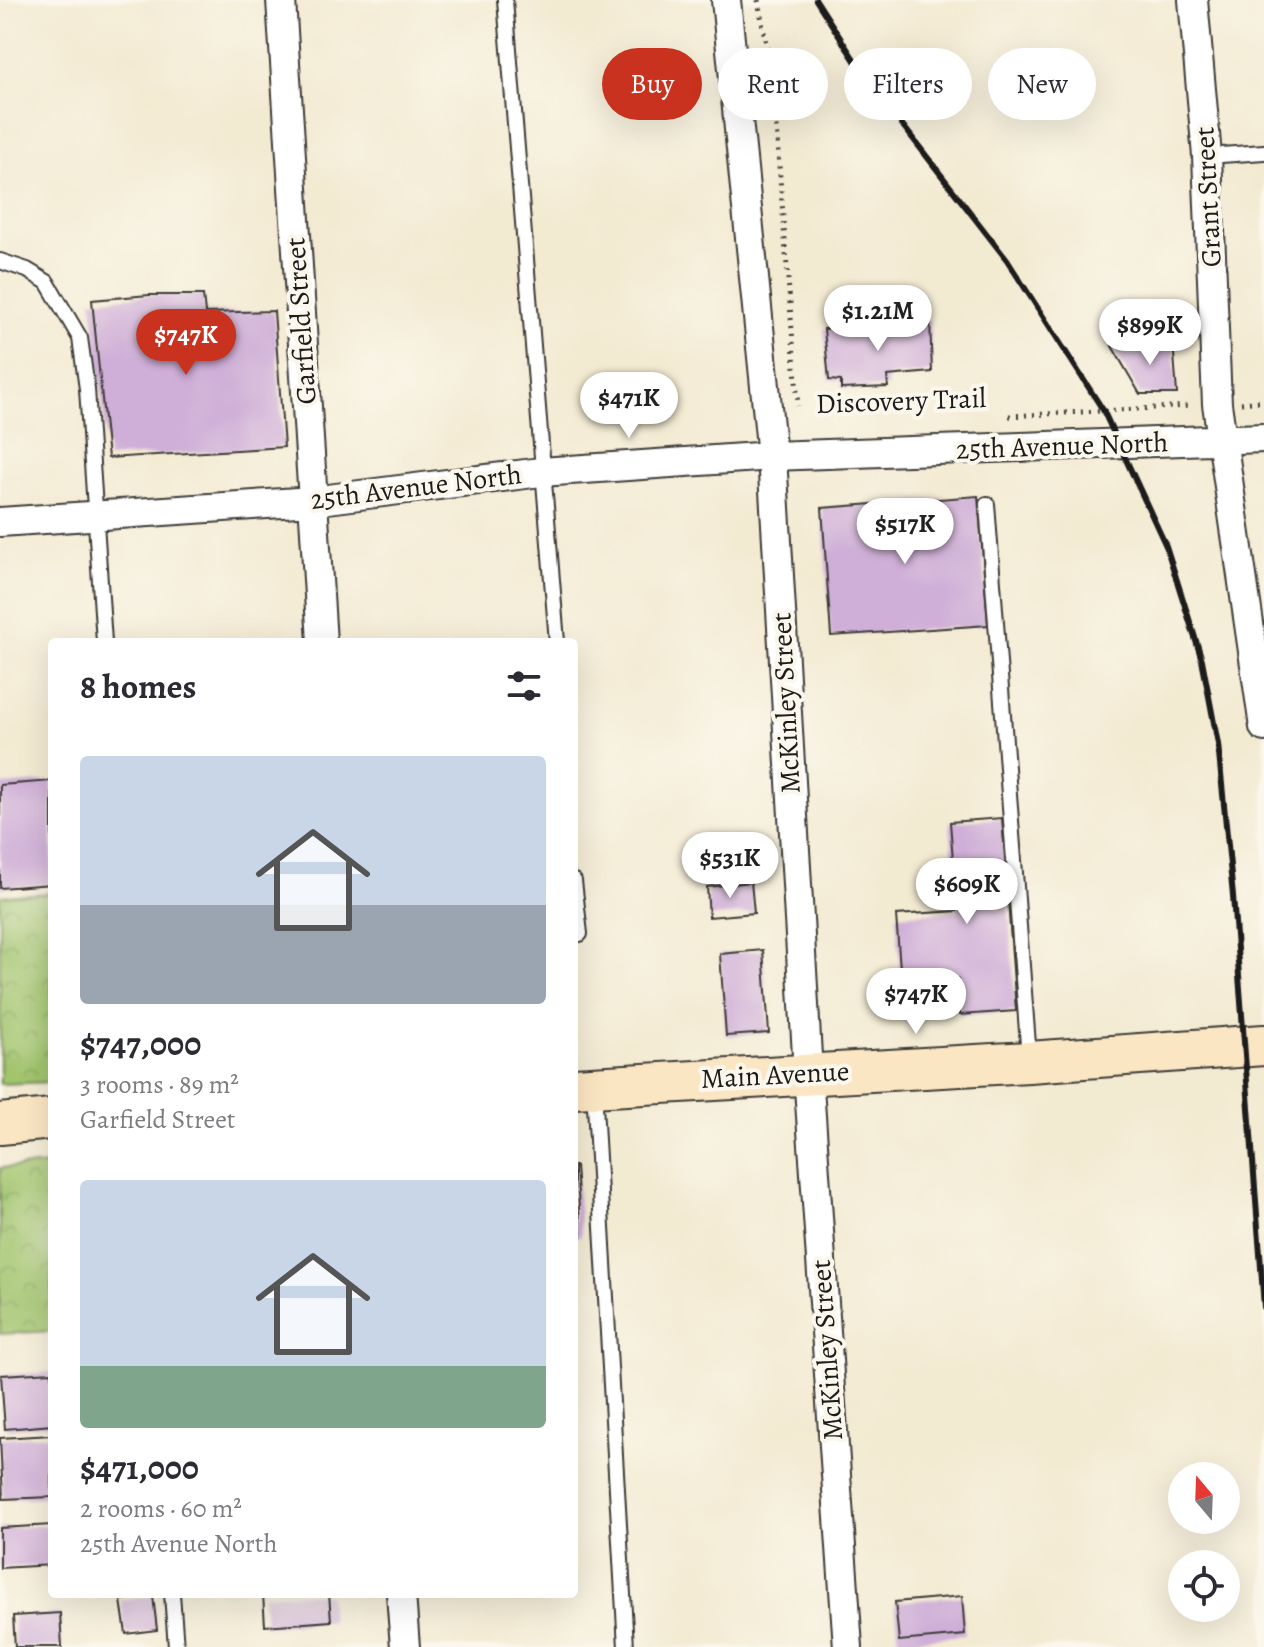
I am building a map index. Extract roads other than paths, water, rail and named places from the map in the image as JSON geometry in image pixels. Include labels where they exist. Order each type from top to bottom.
[{"type":"street","name":"Garfield Street","points":[[281,0],[322,638]]},
{"type":"street","name":"McKinley Street","points":[[726,0],[772,456],[808,1073],[848,1647]]},
{"type":"street","name":"Grant Street","points":[[1193,0],[1207,156],[1217,404],[1264,727]]},
{"type":"street","name":"25th Avenue North","points":[[0,522],[312,501],[541,472],[772,456],[1264,438]]},
{"type":"street","name":"Main Avenue","points":[[584,1087],[1029,1062],[1264,1045]]},
{"type":"street","points":[[0,1124],[48,1119]]},
{"type":"street","points":[[401,1598],[405,1647]]},
{"type":"lane","points":[[505,0],[557,638]]},
{"type":"lane","points":[[1207,156],[1264,152]]},
{"type":"lane","points":[[0,261],[27,270],[47,282],[80,338],[87,389],[104,638]]},
{"type":"lane","points":[[987,504],[1029,1062]]},
{"type":"lane","points":[[578,916],[580,934]]},
{"type":"lane","points":[[584,1087],[626,1647]]},
{"type":"lane","points":[[172,1598],[176,1647]]},
{"type":"railway","points":[[816,0],[866,78],[1007,260],[1103,410],[1166,546],[1202,660],[1218,744],[1233,896],[1264,1307]]}]
